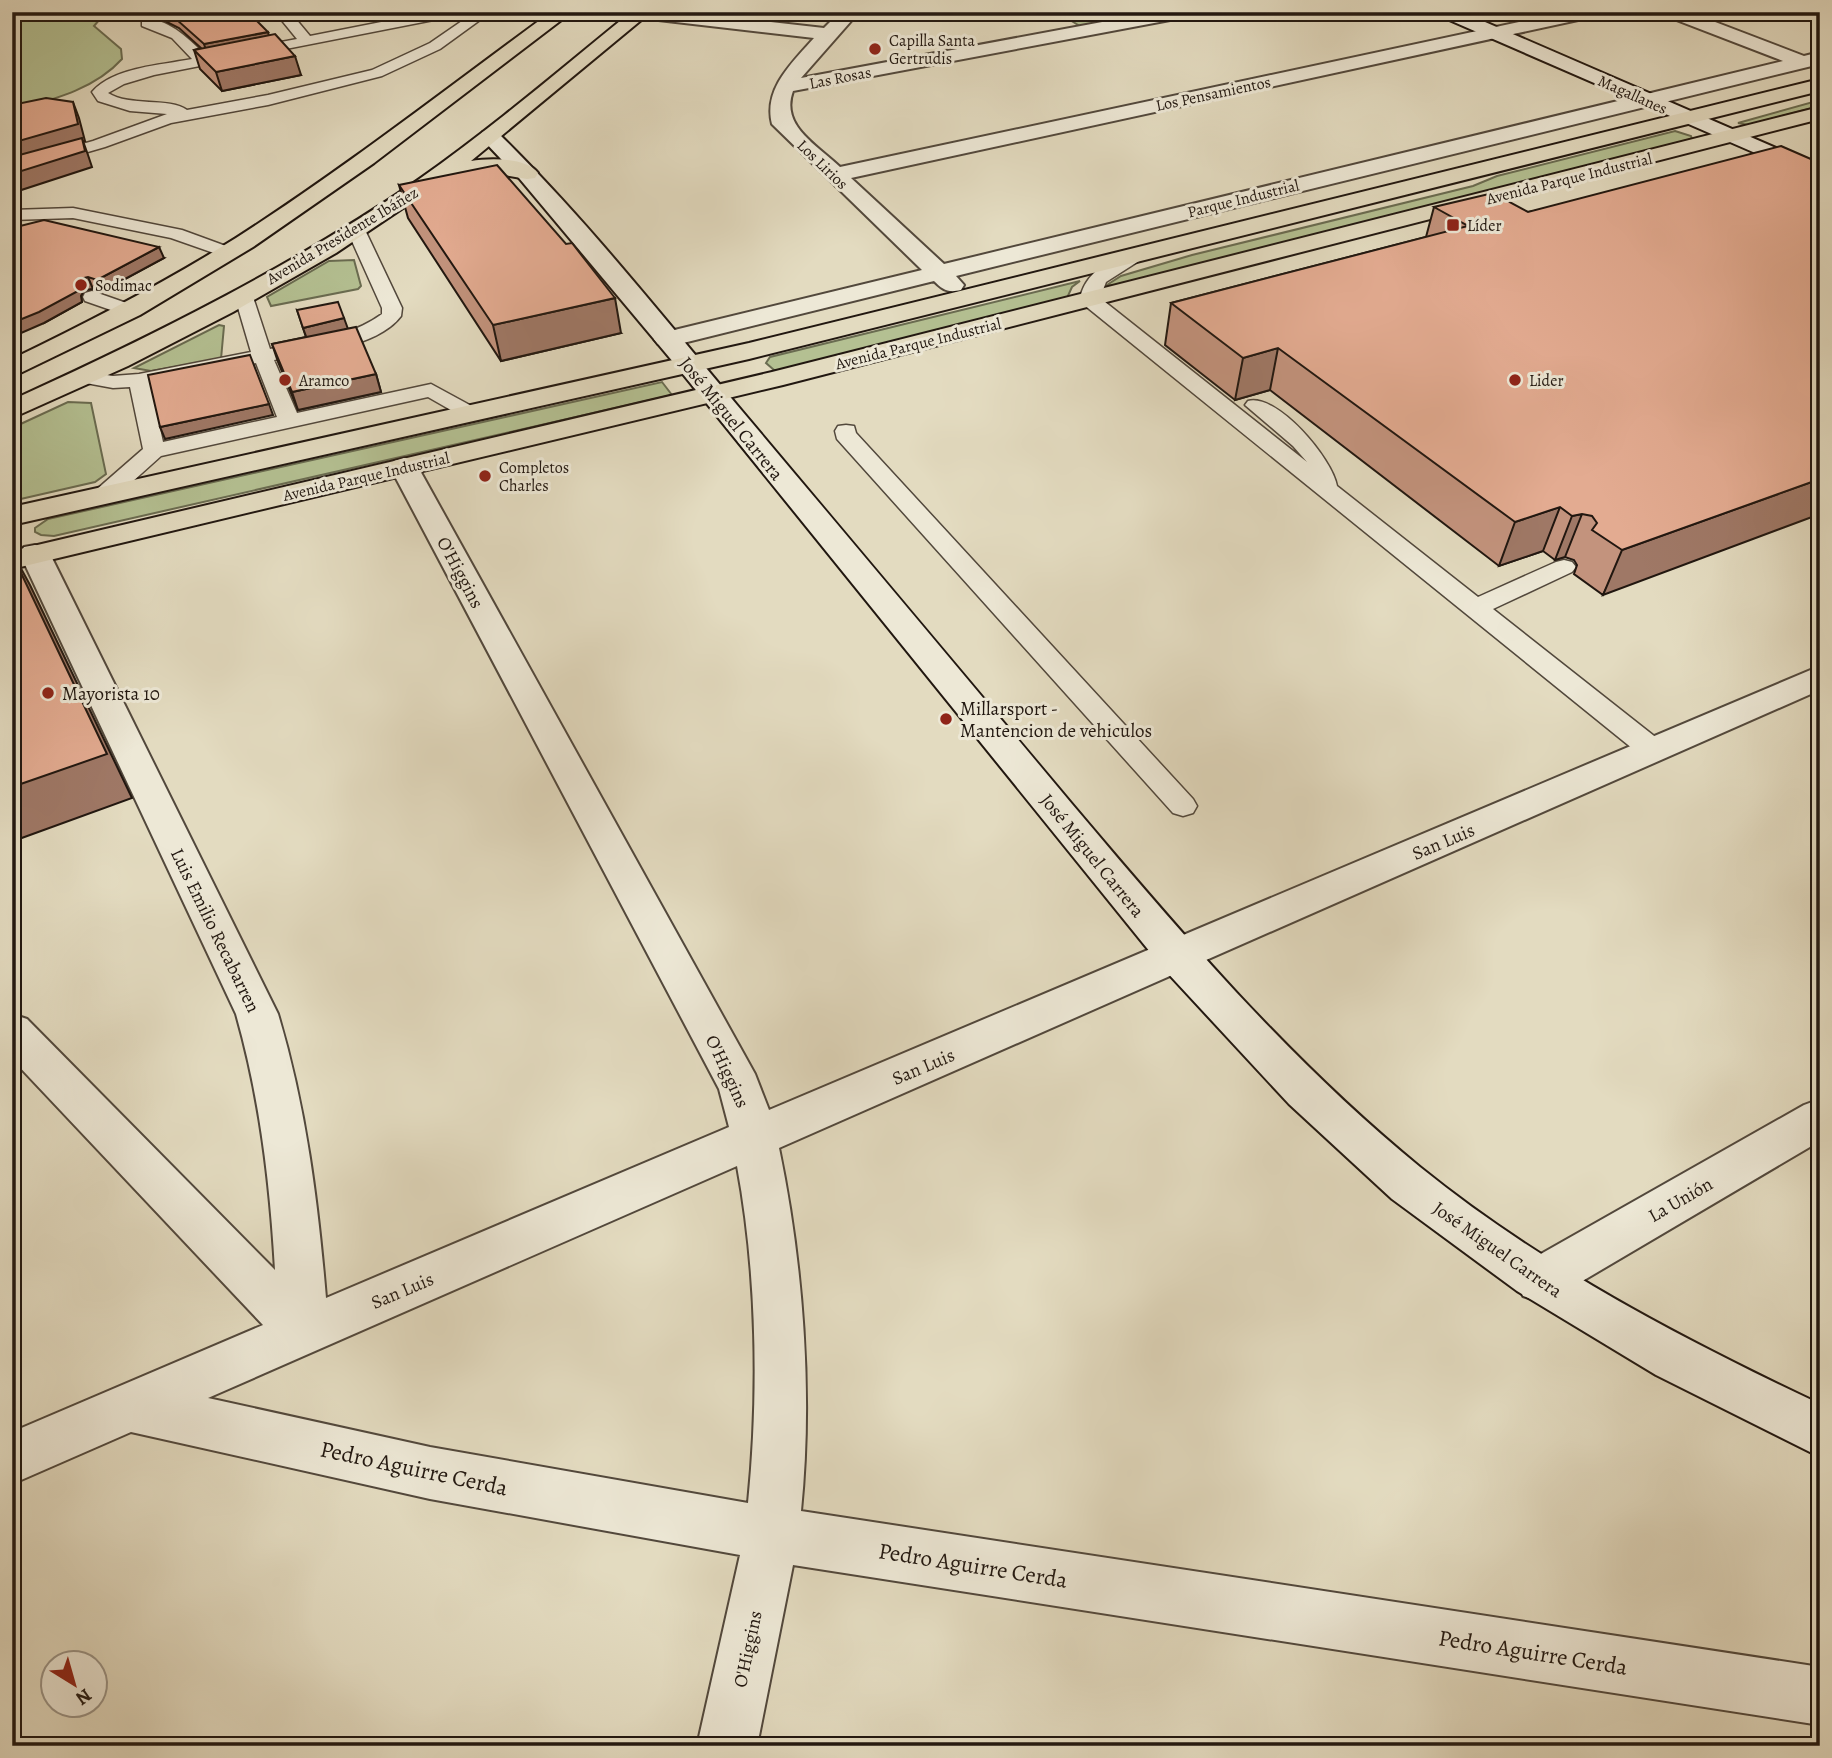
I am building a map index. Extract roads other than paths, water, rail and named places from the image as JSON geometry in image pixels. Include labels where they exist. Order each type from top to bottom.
[{"type":"main road","points":[[12,369],[128,310],[228,253],[301,205],[563,12]]},
{"type":"main road","name":"Avenida Presidente Ibáñez","points":[[12,410],[243,294],[356,230],[435,178],[478,121],[642,13]]},
{"type":"main road","points":[[461,86],[462,99],[478,121]]},
{"type":"main road","name":"Avenida Parque Industrial","points":[[20,535],[104,495],[688,365],[1820,86]]},
{"type":"main road","name":"Avenida Parque Industrial","points":[[20,535],[404,467],[713,394],[1090,300],[1820,113]]},
{"type":"main road","points":[[435,178],[485,164],[511,167],[527,173]]},
{"type":"street","points":[[784,87],[850,12]]},
{"type":"street","name":"Las Rosas","points":[[784,87],[1186,12]]},
{"type":"street","name":"Magallanes","points":[[1446,12],[1820,175]]},
{"type":"street","name":"Los Pensamientos","points":[[834,175],[1592,12]]},
{"type":"street","points":[[1672,12],[1811,60]]},
{"type":"street","points":[[642,13],[828,34]]},
{"type":"street","name":"Parque Industrial","points":[[667,339],[1811,60]]},
{"type":"street","name":"Los Lirios","points":[[784,87],[779,103],[782,124],[966,298]]},
{"type":"street","name":"José Miguel Carrera","points":[[478,121],[527,173],[667,339],[1177,957],[1246,1034],[1328,1114],[1444,1213],[1540,1280],[1612,1326],[1820,1431]]},
{"type":"street","name":"O'Higgins","points":[[404,467],[740,1087],[755,1138],[769,1225],[775,1291],[780,1392],[779,1467],[771,1534],[727,1746]]},
{"type":"street","name":"Luis Emilio Recabarren","points":[[20,535],[257,1014],[271,1058],[293,1180],[304,1333]]},
{"type":"street","name":"San Luis","points":[[16,1459],[131,1406],[1177,957],[1820,677]]},
{"type":"street","points":[[12,1031],[304,1333]]},
{"type":"street","name":"La Unión","points":[[1540,1280],[1820,1118]]},
{"type":"street","name":"Pedro Aguirre Cerda","points":[[131,1406],[430,1473],[771,1534],[1820,1696]]},
{"type":"lane","points":[[282,12],[295,24],[306,43]]},
{"type":"lane","points":[[201,111],[151,109],[103,98],[100,92],[108,85],[159,82],[202,62],[454,12]]},
{"type":"lane","points":[[12,169],[99,144],[167,119],[268,100],[377,73],[435,46],[484,12]]},
{"type":"lane","points":[[295,24],[317,20]]},
{"type":"lane","points":[[147,23],[177,35],[202,62]]},
{"type":"lane","points":[[159,82],[168,100],[201,111]]},
{"type":"lane","points":[[12,215],[73,213],[176,234],[228,253]]},
{"type":"lane","points":[[82,377],[113,382],[139,380],[364,333],[391,316],[392,308],[356,230]]},
{"type":"lane","points":[[1136,256],[1096,280],[1090,291],[1090,300],[1653,750]]},
{"type":"lane","points":[[243,294],[263,356],[290,423]]},
{"type":"lane","points":[[92,297],[128,310]]},
{"type":"lane","points":[[139,380],[154,451]]},
{"type":"lane","points":[[104,495],[154,451],[431,390],[470,413]]},
{"type":"lane","points":[[1255,405],[1319,460],[1326,474],[1327,491]]},
{"type":"lane","points":[[290,423],[363,438]]},
{"type":"lane","points":[[846,431],[845,434],[1183,806]]},
{"type":"lane","points":[[1474,608],[1564,567]]},
{"type":"place","name":"Capilla Santa Gertrudis","points":[[875,49]]},
{"type":"place","name":"Líder","points":[[1453,225]]},
{"type":"place","name":"Sodimac","points":[[81,285]]},
{"type":"place","name":"Aramco","points":[[285,380]]},
{"type":"place","name":"Lider","points":[[1515,380]]},
{"type":"place","name":"Completos Charles","points":[[485,476]]},
{"type":"place","name":"Mayorista 10","points":[[48,693]]},
{"type":"place","name":"Millarsport - Mantencion de vehiculos","points":[[946,719]]}]
